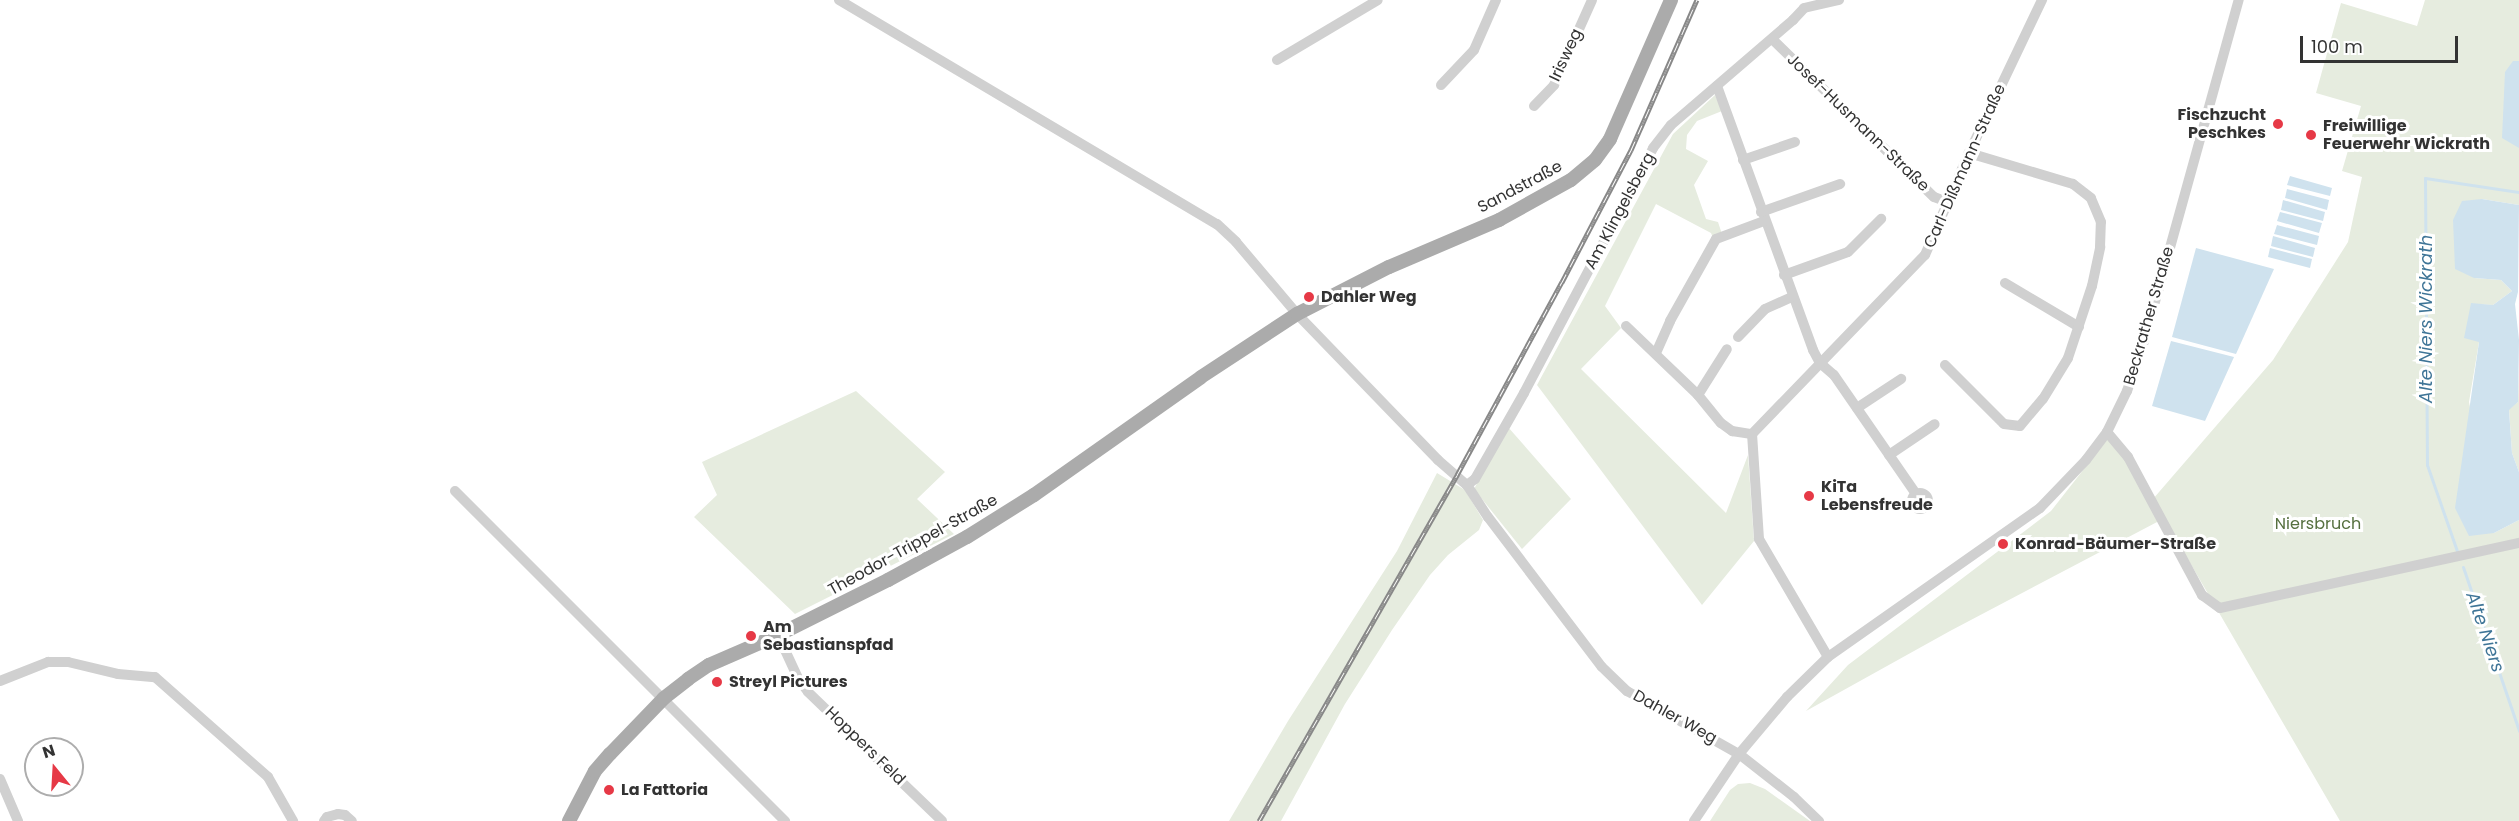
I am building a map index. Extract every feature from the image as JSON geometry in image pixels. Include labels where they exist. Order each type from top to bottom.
[{"type":"main road","name":"Sandstraße","points":[[1297,315],[1379,272],[1536,201],[1587,167],[1610,139],[1671,0]]},
{"type":"main road","name":"Theodor-Trippel-Straße","points":[[569,821],[595,771],[664,698],[709,665],[778,635],[888,580],[967,537],[1034,495],[1201,377],[1297,315]]},
{"type":"street","name":"Dahler Weg","points":[[839,0],[1217,224],[1236,242],[1297,315],[1438,460],[1467,485],[1488,517],[1602,667],[1627,691],[1739,754],[1819,821]]},
{"type":"street","points":[[1277,60],[1378,0]]},
{"type":"street","points":[[1441,85],[1474,50],[1496,0]]},
{"type":"street","name":"Irisweg","points":[[1534,106],[1554,85],[1592,0]]},
{"type":"street","name":"Am Klingelsberg","points":[[1467,485],[1474,479],[1524,393],[1653,148],[1671,125],[1772,39],[1806,4],[1839,0]]},
{"type":"street","name":"Carl-Dißmann-Straße","points":[[1820,363],[1925,255],[1969,153],[2042,0]]},
{"type":"street","name":"Beckrather Straße","points":[[1694,821],[1739,754],[1787,697],[1828,657],[2040,508],[2086,460],[2107,432],[2127,391],[2143,345],[2240,0]]},
{"type":"street","name":"Josef-Husmann-Straße","points":[[1772,39],[1934,197],[1948,202]]},
{"type":"street","points":[[1717,86],[1792,297],[1820,363],[1834,375],[1916,494]]},
{"type":"street","points":[[1743,160],[1795,142]]},
{"type":"street","points":[[1945,364],[2004,424],[2020,426],[2043,399],[2068,358],[2092,286],[2100,247],[2101,222],[2091,198],[2073,184],[1969,153]]},
{"type":"street","points":[[1656,353],[1670,321],[1716,239],[1840,184]]},
{"type":"street","points":[[1784,274],[1848,252],[1881,219]]},
{"type":"street","points":[[2006,283],[2079,327]]},
{"type":"street","points":[[1738,337],[1765,309],[1792,297]]},
{"type":"street","points":[[1626,326],[1698,395],[1726,427],[1732,431],[1752,434]]},
{"type":"street","points":[[1698,395],[1727,349]]},
{"type":"street","points":[[1820,363],[1752,434],[1759,539],[1828,657]]},
{"type":"street","points":[[1857,408],[1901,379]]},
{"type":"street","points":[[1889,454],[1935,424]]},
{"type":"street","points":[[2107,432],[2128,457],[2202,595],[2211,604],[2220,608],[2519,543]]},
{"type":"street","points":[[455,491],[785,821]]},
{"type":"street","name":"Hoppers Feld","points":[[778,635],[798,678],[808,692],[942,821]]},
{"type":"street","points":[[0,681],[48,662],[68,662],[118,674],[155,677],[268,777],[293,821]]},
{"type":"street","points":[[0,779],[18,821]]},
{"type":"street","points":[[324,821],[327,817],[338,814],[345,815],[352,821]]},
{"type":"green space","name":"Niersbruch","points":[[2425,0],[2519,0],[2519,205],[2482,199],[2474,278],[2501,280],[2512,291],[2493,305],[2471,304],[2479,342],[2469,402],[2494,533],[2519,520],[2519,821],[2340,821],[2153,499],[2273,360],[2348,242],[2362,177],[2342,171],[2361,106],[2316,93],[2341,3],[2417,26]]},
{"type":"green space","points":[[1715,95],[1722,111],[1697,121],[1687,135],[1686,149],[1708,161],[1694,185],[1706,219],[1718,222],[1722,234],[1713,238],[1711,233],[1656,204],[1605,306],[1621,328],[1581,369],[1726,513],[1748,455],[1754,541],[1702,605],[1537,385],[1673,134]]},
{"type":"green space","points":[[2519,367],[2519,472],[2512,453],[2509,409],[2518,402]]},
{"type":"green space","points":[[856,391],[945,472],[917,499],[954,534],[795,614],[694,517],[717,495],[702,462]]},
{"type":"green space","points":[[1508,427],[1571,499],[1522,549],[1474,489]]},
{"type":"green space","points":[[2113,432],[2159,521],[1950,631],[1806,711],[1848,665],[2051,511]]},
{"type":"green space","points":[[1437,473],[1465,490],[1483,520],[1479,530],[1448,555],[1430,575],[1392,630],[1345,704],[1281,821],[1229,821],[1288,721],[1397,551]]},
{"type":"green space","points":[[1750,783],[1765,789],[1810,821],[1710,821],[1730,790],[1738,784]]},
{"type":"water","points":[[2513,61],[2519,61],[2519,148],[2502,138],[2505,72]]},
{"type":"water","points":[[2290,176],[2332,188],[2330,196],[2287,185]]},
{"type":"water","points":[[2287,189],[2329,200],[2327,210],[2285,198]]},
{"type":"water","points":[[2482,199],[2519,205],[2518,292],[2515,304],[2519,340],[2518,402],[2509,410],[2512,453],[2519,472],[2519,520],[2494,533],[2469,536],[2455,508],[2479,342],[2464,338],[2471,303],[2493,305],[2512,291],[2501,280],[2474,278],[2455,269],[2453,220],[2462,201]]},
{"type":"water","points":[[2283,200],[2325,212],[2323,221],[2281,210]]},
{"type":"water","points":[[2280,212],[2322,223],[2319,233],[2277,221]]},
{"type":"water","points":[[2277,225],[2319,236],[2317,245],[2274,234]]},
{"type":"water","points":[[2273,236],[2315,248],[2313,257],[2271,246]]},
{"type":"water","points":[[2196,248],[2274,269],[2236,354],[2172,337]]},
{"type":"water","points":[[2270,248],[2312,259],[2310,268],[2268,257]]},
{"type":"water","points":[[2171,341],[2234,357],[2205,421],[2152,406]]},
{"type":"waterway","name":"Alte Niers Wickrath","points":[[2457,551],[2427,465],[2425,178],[2519,192]]},
{"type":"waterway","name":"Alte Niers","points":[[2463,567],[2519,731]]},
{"type":"railway","points":[[1259,821],[1457,475],[1562,282],[1631,150],[1697,0]]},
{"type":"place","name":"Fischzucht Peschkes","points":[[2278,124]]},
{"type":"place","name":"Freiwillige Feuerwehr Wickrath","points":[[2311,135]]},
{"type":"place","name":"Dahler Weg","points":[[1309,297]]},
{"type":"place","name":"KiTa Lebensfreude","points":[[1809,496]]},
{"type":"place","name":"Konrad-Bäumer-Straße","points":[[2003,544]]},
{"type":"place","name":"Am Sebastianspfad","points":[[751,636]]},
{"type":"place","name":"Streyl Pictures","points":[[717,682]]},
{"type":"place","name":"La Fattoria","points":[[609,790]]}]
